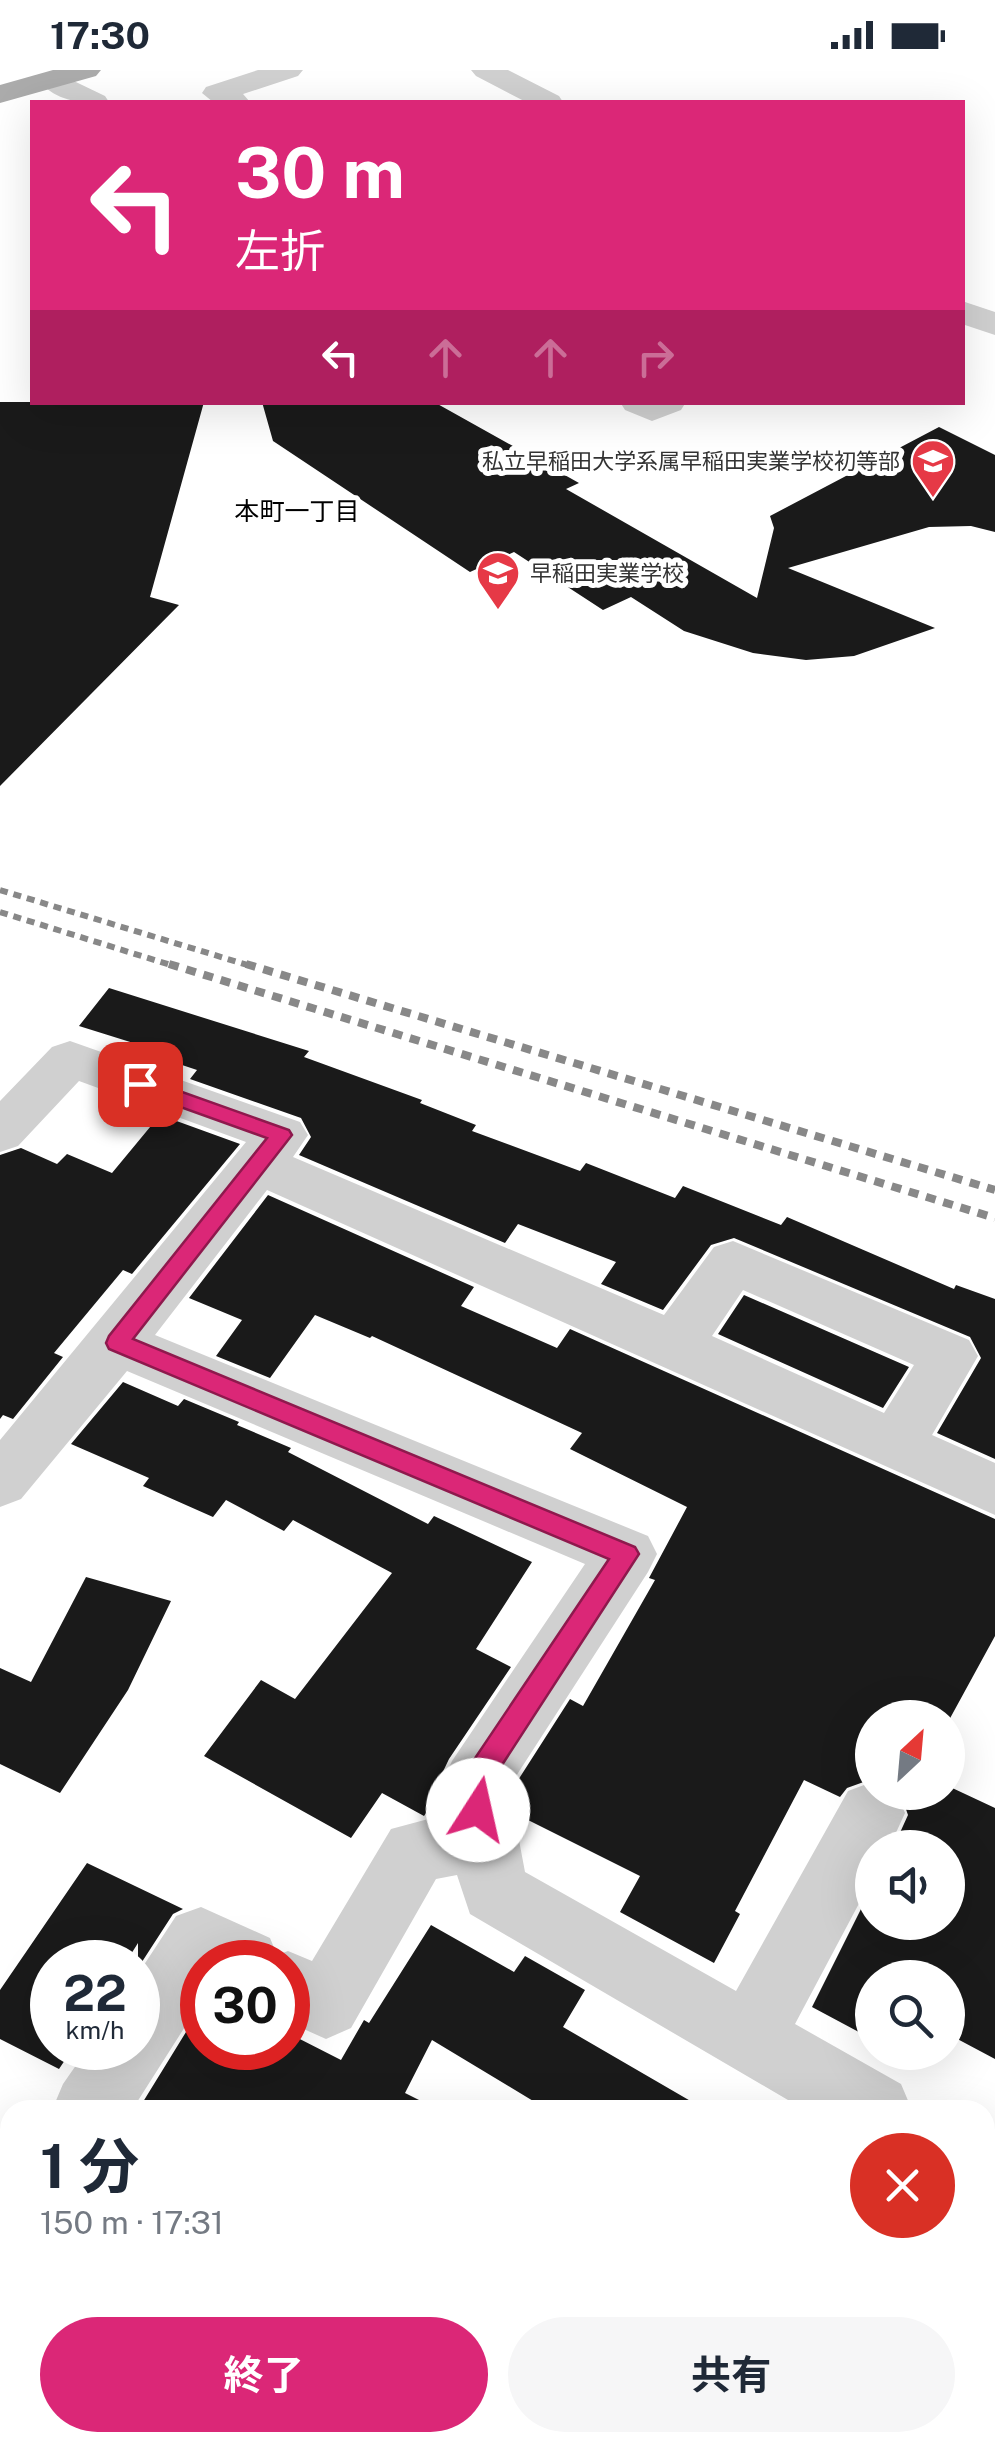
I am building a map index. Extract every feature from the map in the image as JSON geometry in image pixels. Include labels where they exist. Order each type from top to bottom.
[{"type":"main road","points":[[0,94],[86,70]]},
{"type":"street","points":[[231,100],[217,93],[288,70]]},
{"type":"street","points":[[53,80],[90,100]]},
{"type":"street","points":[[491,83],[542,100]]},
{"type":"street","points":[[965,312],[995,324]]},
{"type":"street","points":[[0,1133],[70,1059],[282,1135],[117,1343],[0,1482]]},
{"type":"street","points":[[258,1164],[675,1344],[995,1490]]},
{"type":"street","points":[[675,1344],[733,1262],[949,1356],[896,1444]]},
{"type":"street","points":[[117,1343],[626,1554],[475,1782],[494,1891],[857,2100]]},
{"type":"street","points":[[749,2039],[872,1813]]},
{"type":"street","points":[[310,1996],[326,2004],[415,1851],[482,1838]]},
{"type":"street","points":[[160,2002],[180,1972]]},
{"type":"street","points":[[96,2100],[115,2070]]},
{"type":"building","points":[[0,402],[203,405],[150,597],[179,605],[0,786]]},
{"type":"building","points":[[263,405],[439,405],[579,483],[566,489],[757,598],[774,528],[770,516],[939,427],[995,455],[995,532],[971,526],[929,527],[788,568],[935,628],[854,656],[806,660],[753,653],[684,631],[631,597],[603,610],[514,552],[470,572],[273,441]]},
{"type":"building","points":[[109,988],[309,1051],[304,1057],[422,1100],[420,1103],[476,1125],[472,1131],[580,1171],[586,1163],[675,1198],[683,1186],[781,1225],[787,1217],[954,1289],[956,1285],[995,1299],[995,1459],[937,1433],[981,1358],[970,1337],[734,1238],[711,1245],[663,1310],[601,1284],[616,1262],[518,1224],[505,1243],[299,1155],[311,1137],[301,1118],[190,1079],[197,1070],[155,1056],[159,1051],[79,1026]]},
{"type":"building","points":[[160,1115],[240,1144],[132,1274],[123,1270],[54,1353],[63,1357],[13,1419],[3,1415],[0,1419],[0,1155],[21,1148],[57,1164],[67,1154],[112,1173]]},
{"type":"building","points":[[268,1195],[474,1287],[461,1306],[557,1348],[570,1329],[995,1519],[995,1636],[960,1700],[855,1700],[855,1785],[840,1797],[804,1780],[735,1911],[740,1914],[714,1963],[620,1912],[640,1876],[518,1815],[513,1788],[570,1699],[583,1706],[655,1580],[649,1578],[687,1507],[570,1449],[582,1433],[372,1336],[315,1315],[270,1378],[216,1356],[242,1320],[189,1298]]},
{"type":"building","points":[[744,1295],[909,1367],[883,1408],[718,1334]]},
{"type":"building","points":[[123,1382],[178,1406],[184,1399],[239,1422],[237,1425],[291,1448],[288,1452],[428,1524],[434,1516],[532,1562],[476,1649],[511,1667],[449,1759],[439,1780],[440,1793],[424,1816],[382,1793],[351,1838],[204,1756],[261,1680],[295,1699],[392,1573],[293,1520],[284,1531],[226,1500],[213,1517],[143,1486],[149,1478],[71,1444]]},
{"type":"building","points":[[86,1577],[171,1601],[128,1690],[60,1793],[0,1764],[0,1668],[31,1682]]},
{"type":"building","points":[[965,1794],[995,1808],[995,2059],[965,2043],[965,1960],[855,1960],[855,2030],[812,2007],[855,1921],[855,1940],[965,1940],[965,1830],[901,1830],[906,1810],[965,1810]]},
{"type":"building","points":[[87,1863],[183,1909],[173,1914],[156,1940],[34,1940]]},
{"type":"building","points":[[431,1925],[514,1972],[525,1956],[585,1990],[563,2027],[689,2100],[531,2100],[432,2040],[405,2093],[419,2100],[144,2100],[180,2042],[180,2070],[310,2070],[310,2044],[341,2060],[364,2020],[369,2023]]},
{"type":"building","points":[[30,1946],[30,2054],[0,2039],[0,1990]]},
{"type":"railway","points":[[0,890],[254,967]]},
{"type":"railway","points":[[0,912],[177,967]]},
{"type":"railway","points":[[169,964],[995,1218]]},
{"type":"railway","points":[[246,964],[995,1190]]},
{"type":"place","name":"私立早稲田大学系属早稲田実業学校初等部","points":[[933,499]]},
{"type":"place","name":"早稲田実業学校","points":[[498,611]]},
{"type":"district","name":"本町一丁目","points":[[297,511]]},
{"type":"route","points":[[140,1084],[282,1135],[117,1343],[626,1554],[475,1782],[478,1810]]}]
